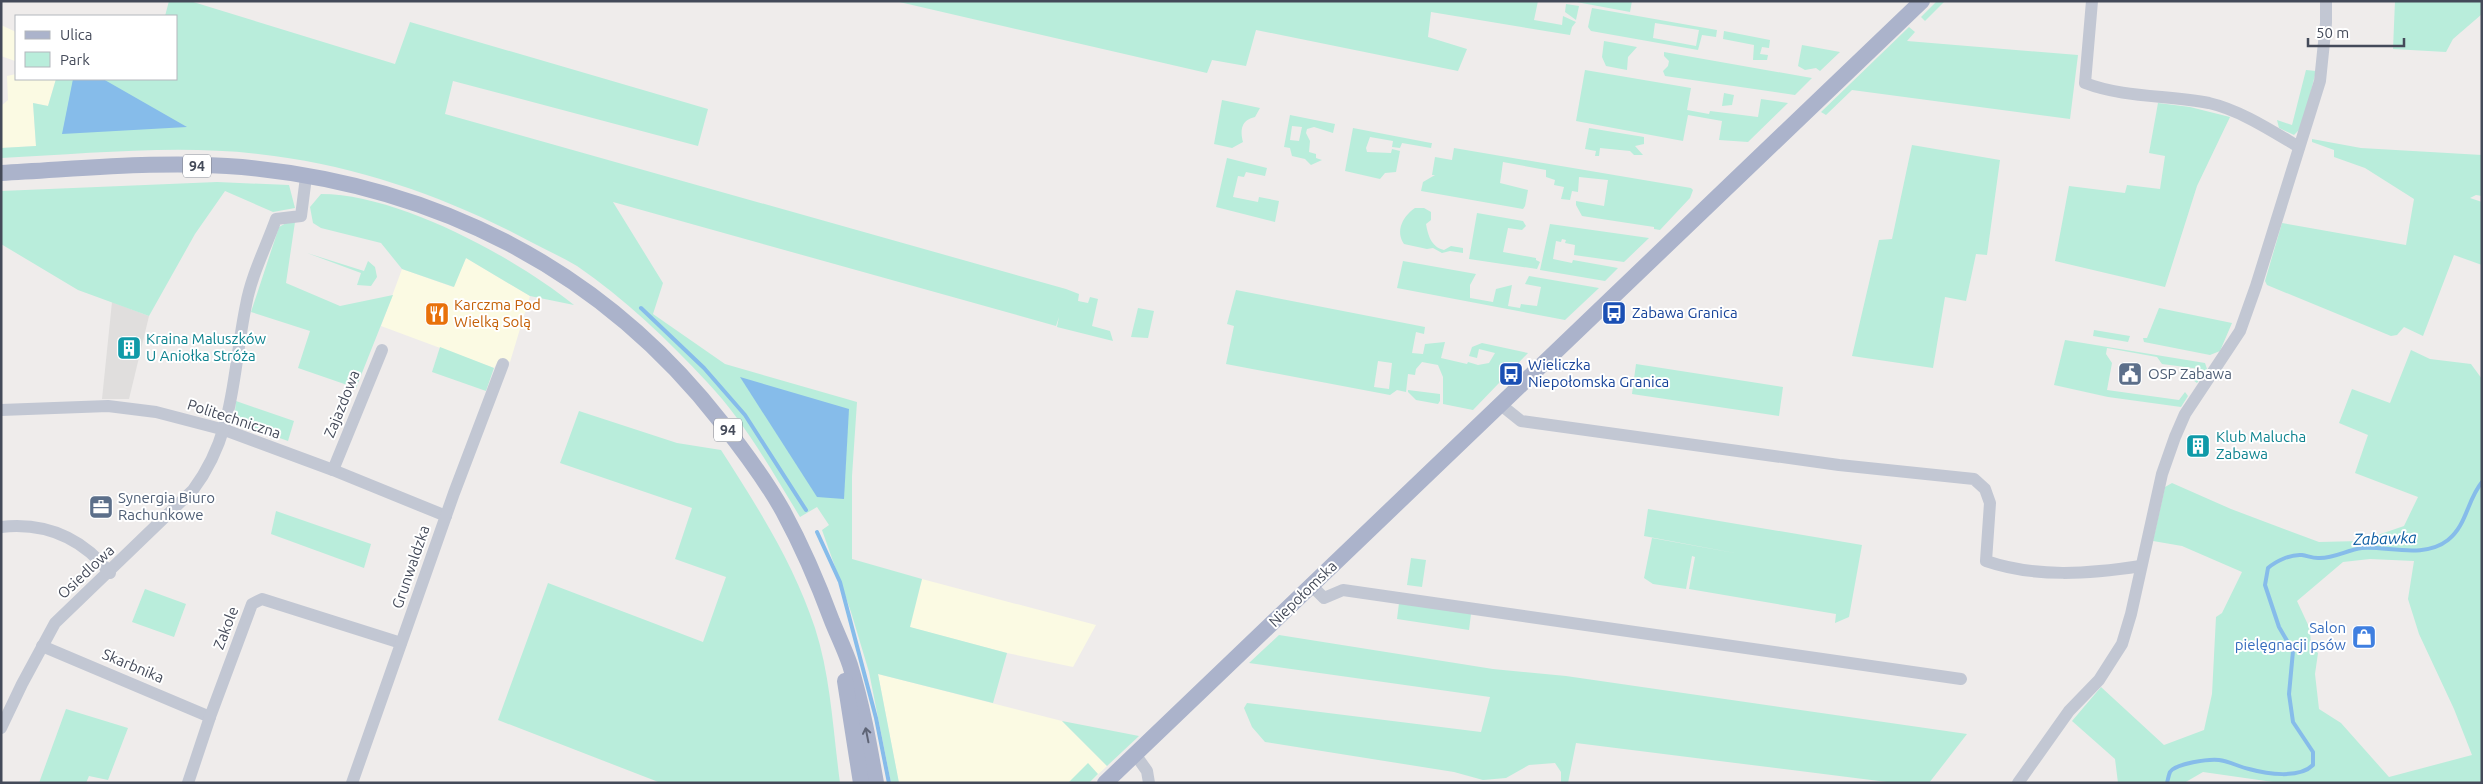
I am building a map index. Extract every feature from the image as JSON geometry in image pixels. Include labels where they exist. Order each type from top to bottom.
[{"type":"main road","name":"Niepołomska","points":[[1105,783],[1922,1]]},
{"type":"main road","name":"94","points":[[1,173],[166,166],[241,167],[306,177],[403,198],[460,218],[513,245],[604,303],[650,343],[693,385],[754,464],[782,510],[806,558],[849,662],[863,714],[876,783]]},
{"type":"main road","name":"94","points":[[837,634],[861,783]]},
{"type":"street","points":[[2092,1],[2085,83],[2105,90],[2163,96],[2212,104],[2269,129],[2299,147]]},
{"type":"street","points":[[2018,783],[2069,711],[2099,680],[2122,644],[2132,614],[2162,474],[2175,437],[2185,414],[2240,331],[2256,286],[2320,81],[2326,23],[2326,1]]},
{"type":"street","name":"Osiedlowa","points":[[2,723],[55,623],[110,573],[193,490],[211,463],[225,430],[246,303],[276,219],[301,216],[306,177]]},
{"type":"street","name":"Zajazdowa","points":[[333,470],[382,350]]},
{"type":"street","name":"Grunwaldzka","points":[[352,783],[446,516],[503,364]]},
{"type":"street","points":[[1501,405],[1521,421],[1839,465],[1974,479],[1985,489],[1990,502],[1986,561],[2011,569],[2058,573],[2103,572],[2141,566]]},
{"type":"street","name":"Politechniczna","points":[[1,410],[108,406],[132,408],[225,430],[333,470],[446,516]]},
{"type":"street","points":[[1,527],[36,526],[69,537],[97,557],[110,573]]},
{"type":"street","points":[[1312,586],[1324,598],[1343,590],[1961,679]]},
{"type":"street","name":"Zakole","points":[[188,783],[210,717],[252,604],[262,599],[401,643]]},
{"type":"street","name":"Skarbnika","points":[[42,646],[210,717]]},
{"type":"street","points":[[1135,754],[1147,771],[1149,783]]},
{"type":"shaded area","points":[[1,25],[15,32],[15,61],[1,56]]},
{"type":"shaded area","points":[[15,74],[15,80],[56,80],[48,106],[33,103],[36,146],[1,148],[1,106],[8,100],[7,76]]},
{"type":"shaded area","points":[[466,258],[530,296],[510,362],[500,358],[494,368],[381,326],[402,269],[453,287]]},
{"type":"shaded area","points":[[112,302],[149,316],[129,399],[102,399]]},
{"type":"shaded area","points":[[922,579],[1096,625],[1073,667],[1007,653],[909,627]]},
{"type":"shaded area","points":[[878,674],[1062,721],[1107,766],[1089,783],[899,783]]},
{"type":"green space","points":[[169,1],[190,1],[395,64],[410,22],[708,109],[698,146],[453,81],[445,114],[1066,289],[1079,294],[1078,301],[1088,303],[1090,297],[1098,299],[1092,326],[1110,331],[1113,341],[1057,327],[1059,317],[1056,326],[613,202],[663,283],[653,314],[725,364],[857,402],[852,476],[852,559],[922,579],[910,627],[1007,653],[993,703],[878,674],[899,783],[891,783],[869,672],[851,612],[822,530],[829,525],[817,507],[800,517],[745,430],[707,382],[661,335],[629,306],[577,266],[501,226],[438,199],[374,177],[308,161],[240,152],[206,150],[103,152],[1,158],[1,148],[36,146],[33,103],[48,106],[56,80],[178,80],[178,15],[165,15]]},
{"type":"green space","points":[[895,1],[1538,1],[1534,20],[1562,25],[1563,16],[1576,22],[1572,27],[1570,35],[1431,12],[1428,37],[1467,49],[1458,71],[1256,30],[1246,66],[1212,60],[1207,73]]},
{"type":"green space","points":[[1571,1],[1632,1],[1630,12]]},
{"type":"green space","points":[[1937,1],[1945,1],[1925,21],[1921,17]]},
{"type":"green space","points":[[2395,1],[2482,1],[2482,14],[2453,39],[2446,52],[2393,49]]},
{"type":"green space","points":[[1566,4],[1579,6],[1576,20],[1565,12]]},
{"type":"green space","points":[[1592,8],[1717,30],[1716,37],[1702,35],[1698,50],[1591,31],[1588,27]],"holes":[[[1655,23],[1699,30],[1696,46],[1653,38]]]},
{"type":"green space","points":[[1909,27],[1915,32],[1907,41],[2078,55],[2070,119],[1852,90],[1826,115],[1821,112]]},
{"type":"green space","points":[[1724,31],[1770,40],[1769,48],[1762,47],[1760,54],[1768,55],[1767,60],[1753,60],[1754,45],[1723,39]]},
{"type":"green space","points":[[1604,41],[1637,47],[1628,57],[1627,70],[1606,66],[1602,57]]},
{"type":"green space","points":[[1802,45],[1840,52],[1820,71],[1816,68],[1805,70],[1798,66]]},
{"type":"green space","points":[[1664,52],[1812,78],[1795,95],[1665,76],[1663,71],[1668,66],[1669,61],[1664,56]]},
{"type":"green space","points":[[1585,70],[1691,88],[1687,110],[1709,114],[1710,111],[1758,117],[1761,99],[1788,103],[1748,142],[1719,140],[1722,121],[1688,115],[1683,141],[1576,121]]},
{"type":"green space","points":[[2306,70],[2316,71],[2302,127],[2294,135],[2279,128],[2277,120],[2292,125]]},
{"type":"green space","points":[[1724,93],[1734,95],[1732,105],[1722,106]]},
{"type":"green space","points":[[1222,100],[1260,108],[1255,117],[1250,118],[1244,123],[1243,142],[1232,148],[1214,144]]},
{"type":"green space","points":[[2158,103],[2190,107],[2230,117],[2197,186],[2165,287],[2055,261],[2069,186],[2125,193],[2127,185],[2160,189],[2165,156],[2149,153]]},
{"type":"green space","points":[[1290,115],[1335,124],[1333,133],[1314,127],[1307,129],[1306,133],[1310,141],[1309,152],[1316,154],[1316,158],[1322,160],[1311,165],[1305,159],[1292,156],[1290,148],[1284,147]],"holes":[[[1292,126],[1302,127],[1299,141],[1290,140]]]},
{"type":"green space","points":[[1353,128],[1432,143],[1431,148],[1402,143],[1400,148],[1392,147],[1393,141],[1370,137],[1366,148],[1367,152],[1391,153],[1392,149],[1400,151],[1396,172],[1385,173],[1380,179],[1345,171]]},
{"type":"green space","points":[[1589,128],[1644,137],[1644,144],[1635,146],[1643,155],[1634,155],[1630,151],[1600,148],[1599,156],[1595,156],[1596,151],[1585,149]]},
{"type":"green space","points":[[2312,139],[2361,148],[2482,155],[2482,196],[2476,195],[2470,198],[2482,202],[2482,265],[2454,255],[2423,336],[2404,327],[2397,335],[2391,336],[2267,285],[2265,281],[2282,223],[2406,245],[2414,199],[2365,168],[2334,157],[2334,150],[2312,142]]},
{"type":"green space","points":[[1912,145],[2000,160],[1987,255],[1976,254],[1966,301],[1945,297],[1933,368],[1852,356],[1879,240],[1892,239]]},
{"type":"green space","points":[[1454,148],[1691,188],[1693,190],[1690,198],[1660,230],[1654,229],[1654,227],[1582,216],[1576,201],[1604,206],[1608,180],[1579,177],[1578,192],[1572,191],[1570,200],[1561,199],[1564,187],[1554,185],[1555,180],[1546,177],[1546,170],[1503,162],[1500,183],[1528,190],[1523,209],[1421,191],[1423,182],[1435,175],[1432,175],[1435,157],[1452,160]]},
{"type":"green space","points":[[1227,158],[1267,168],[1265,176],[1246,172],[1244,177],[1238,176],[1233,197],[1258,202],[1259,197],[1279,201],[1275,222],[1216,207]]},
{"type":"green space","points":[[217,182],[289,185],[295,208],[273,212],[225,191],[195,234],[149,316],[78,290],[1,244],[1,191]]},
{"type":"green space","points":[[321,194],[352,197],[420,216],[520,267],[574,305],[530,296],[466,258],[454,287],[402,269],[381,243],[321,228],[313,223],[310,207]]},
{"type":"green space","points":[[1415,208],[1424,208],[1431,212],[1431,220],[1426,224],[1429,236],[1436,246],[1444,250],[1451,246],[1463,248],[1463,253],[1450,251],[1442,253],[1433,248],[1427,249],[1404,244],[1401,239],[1400,229],[1404,219]]},
{"type":"green space","points":[[1477,213],[1523,221],[1526,226],[1522,230],[1508,228],[1503,252],[1536,258],[1540,262],[1537,269],[1469,259]]},
{"type":"green space","points":[[290,221],[295,222],[286,283],[340,306],[393,295],[356,388],[298,368],[310,331],[251,312],[279,227]]},
{"type":"green space","points":[[1550,224],[1649,238],[1624,262],[1574,255],[1575,245],[1565,243],[1566,240],[1562,239],[1561,242],[1556,241],[1553,259],[1572,263],[1573,260],[1618,268],[1605,281],[1540,270]]},
{"type":"green space","points":[[307,253],[364,271],[368,261],[375,267],[377,277],[371,286],[357,285],[361,273]]},
{"type":"green space","points":[[1403,261],[1476,274],[1470,285],[1470,298],[1493,302],[1496,289],[1512,285],[1508,306],[1520,308],[1521,304],[1537,306],[1541,287],[1525,284],[1529,276],[1599,288],[1565,320],[1397,288]]},
{"type":"green space","points":[[1236,290],[1425,327],[1424,334],[1416,332],[1412,353],[1423,354],[1425,344],[1445,342],[1441,358],[1478,365],[1489,363],[1495,353],[1479,349],[1477,358],[1469,356],[1472,347],[1482,343],[1528,353],[1473,410],[1443,404],[1443,377],[1438,365],[1422,362],[1416,369],[1415,375],[1408,374],[1406,392],[1397,390],[1390,395],[1226,364],[1234,326],[1227,324]],"holes":[[[1378,361],[1392,363],[1389,389],[1374,387]]]},
{"type":"green space","points":[[1138,308],[1154,311],[1148,338],[1131,337]]},
{"type":"green space","points":[[2159,308],[2232,323],[2220,351],[2210,355],[2144,342],[2143,338],[2147,338]]},
{"type":"green space","points":[[2094,330],[2130,336],[2128,342],[2093,336]]},
{"type":"green space","points":[[2065,340],[2205,363],[2207,369],[2197,383],[2193,380],[2200,369],[2162,364],[2157,357],[2107,348],[2106,354],[2112,363],[2107,390],[2179,400],[2185,392],[2188,396],[2181,407],[2108,397],[2054,385]]},
{"type":"green space","points":[[440,347],[494,368],[486,391],[432,372]]},
{"type":"green space","points":[[2411,350],[2430,359],[2471,364],[2482,379],[2482,783],[2280,783],[2203,772],[2184,783],[2118,783],[2115,759],[2072,721],[2101,687],[2164,745],[2204,730],[2212,694],[2216,617],[2222,613],[2242,572],[2182,546],[2153,541],[2165,487],[2172,483],[2231,509],[2319,542],[2360,541],[2404,526],[2418,497],[2355,473],[2368,435],[2339,423],[2352,389],[2390,403]],"holes":[[[2370,559],[2414,561],[2408,599],[2419,634],[2454,709],[2472,755],[2389,777],[2341,723],[2319,709],[2315,674],[2318,653],[2311,646],[2310,629],[2297,601],[2343,562]]]},
{"type":"green space","points":[[1636,364],[1783,387],[1779,416],[1632,394]]},
{"type":"green space","points":[[1408,390],[1440,394],[1440,401],[1438,404],[1416,400]]},
{"type":"green space","points":[[236,401],[294,421],[288,441],[234,422]]},
{"type":"green space","points":[[579,411],[677,443],[721,450],[786,558],[815,628],[825,666],[840,783],[661,783],[498,720],[548,583],[703,642],[726,577],[675,559],[692,508],[560,463]]},
{"type":"green space","points":[[1648,509],[1862,545],[1849,617],[1835,623],[1836,614],[1689,589],[1695,557],[1692,556],[1686,589],[1653,584],[1644,578],[1652,538],[1740,554],[1644,536]]},
{"type":"green space","points":[[276,511],[371,544],[364,568],[271,534]]},
{"type":"green space","points":[[1411,558],[1426,560],[1422,587],[1407,585]]},
{"type":"green space","points":[[145,589],[186,604],[174,637],[132,622]]},
{"type":"green space","points":[[1399,603],[1471,614],[1469,630],[1397,619]]},
{"type":"green space","points":[[1279,635],[1493,669],[1566,676],[1967,734],[1929,783],[1895,783],[1576,743],[1568,783],[1561,783],[1561,772],[1555,763],[1529,765],[1506,778],[1483,780],[1454,772],[1265,742],[1252,727],[1244,708],[1247,703],[1481,732],[1490,697],[1249,663]]},
{"type":"green space","points":[[66,709],[128,728],[108,780],[89,776],[86,783],[39,783]]},
{"type":"green space","points":[[1062,721],[1139,736],[1107,766]]},
{"type":"green space","points":[[1088,763],[1098,774],[1089,783],[1068,783]]},
{"type":"water","points":[[73,80],[105,80],[187,127],[62,134]]},
{"type":"water","points":[[740,377],[849,409],[844,499],[817,497]]},
{"type":"waterway","points":[[641,308],[704,368],[745,415],[806,510]]},
{"type":"waterway","name":"Zabawka","points":[[2167,783],[2170,772],[2173,769],[2201,761],[2223,761],[2273,774],[2300,772],[2313,765],[2313,752],[2293,722],[2289,694],[2293,651],[2279,627],[2265,585],[2268,568],[2284,558],[2298,555],[2324,558],[2362,548],[2417,550],[2438,546],[2448,540],[2459,527],[2482,482]]},
{"type":"waterway","points":[[817,532],[840,582],[876,718],[889,783]]},
{"type":"place","name":"Zabawa Granica","points":[[1614,313]]},
{"type":"place","name":"Karczma Pod Wielką Solą","points":[[437,314]]},
{"type":"place","name":"Kraina Maluszków U Aniołka Stróża","points":[[129,348]]},
{"type":"place","name":"Wieliczka Niepołomska Granica","points":[[1511,374]]},
{"type":"place","name":"OSP Zabawa","points":[[2130,374]]},
{"type":"place","name":"Klub Malucha Zabawa","points":[[2198,446]]},
{"type":"place","name":"Synergia Biuro Rachunkowe","points":[[101,507]]},
{"type":"place","name":"Salon pielęgnacji psów","points":[[2364,637]]}]
